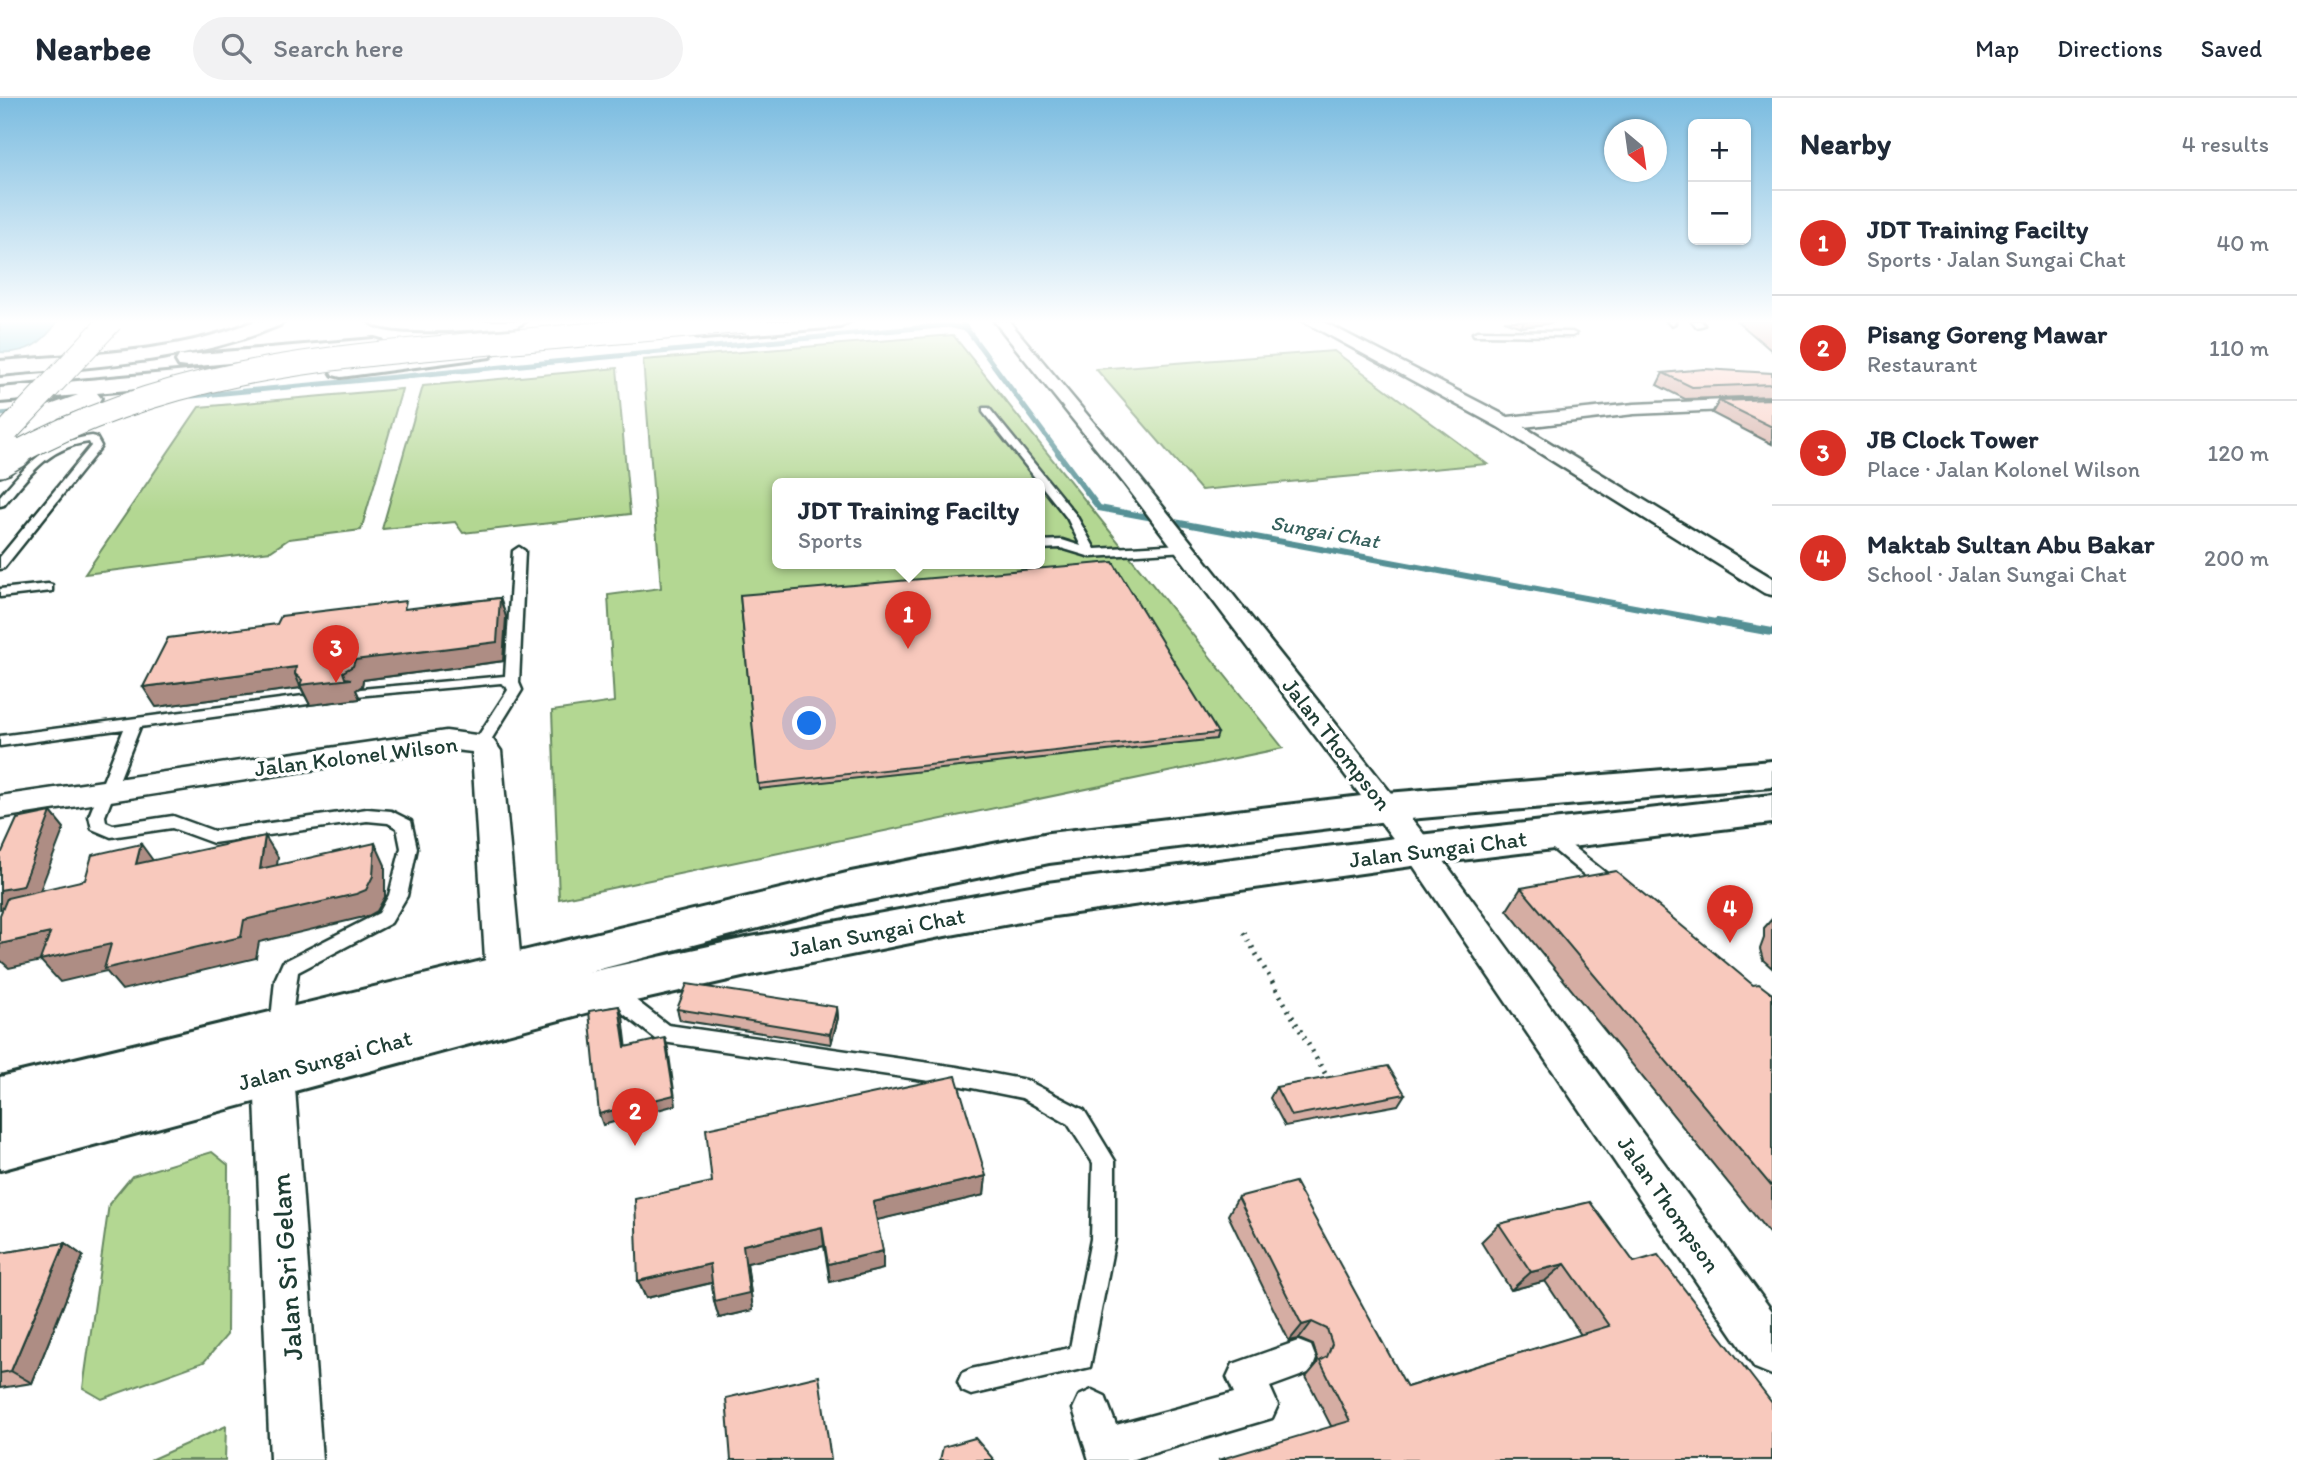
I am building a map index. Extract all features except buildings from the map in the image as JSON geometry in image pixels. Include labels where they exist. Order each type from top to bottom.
[{"type":"main road","points":[[0,412],[27,385]]},
{"type":"main road","points":[[0,439],[51,385]]},
{"type":"main road","points":[[0,396],[124,385]]},
{"type":"main road","points":[[0,462],[39,439],[89,415],[178,385]]},
{"type":"main road","points":[[0,468],[50,413],[76,402],[123,393],[207,385]]},
{"type":"main road","name":"Jalan Sungai Chat","points":[[0,1144],[504,975],[850,888],[1049,848],[1387,807],[1772,774]]},
{"type":"main road","name":"Jalan Sungai Chat","points":[[0,1101],[277,1052],[604,988],[751,956],[1047,900],[1419,850],[1772,809]]},
{"type":"street","name":"Jalan Thompson","points":[[1054,385],[1419,850],[1772,1351]]},
{"type":"street","points":[[1432,385],[1505,423],[1772,587]]},
{"type":"street","points":[[1505,423],[1634,409],[1767,405]]},
{"type":"street","name":"Jalan Kolonel Wilson","points":[[0,807],[446,740],[481,744],[487,751],[504,975]]},
{"type":"street","name":"Jalan Sri Gelam","points":[[277,1052],[296,1460]]},
{"type":"street","points":[[1092,1409],[1102,1448],[1259,1405],[1247,1377],[1298,1359]]},
{"type":"lane","points":[[986,410],[1041,478]]},
{"type":"lane","points":[[0,503],[49,449],[71,440],[92,439],[96,446],[0,565]]},
{"type":"lane","points":[[1045,483],[1072,517],[1091,554]]},
{"type":"lane","points":[[1045,545],[1062,544],[1091,554],[1179,544]]},
{"type":"lane","points":[[481,744],[515,690],[512,684],[519,551]]},
{"type":"lane","points":[[0,593],[48,588]]},
{"type":"lane","points":[[361,693],[502,679],[512,684]]},
{"type":"lane","points":[[0,741],[303,701]]},
{"type":"lane","points":[[134,723],[97,816],[98,825],[111,831],[173,822],[213,837],[367,815],[391,817],[405,825],[409,848],[398,896],[385,918],[290,967],[285,980],[277,1052]]},
{"type":"lane","points":[[1548,836],[1623,897]]},
{"type":"lane","points":[[604,988],[663,1033],[1026,1089],[1076,1116],[1104,1161],[1103,1239],[1081,1358],[971,1381]]},
{"type":"path","points":[[1244,933],[1332,1086]]},
{"type":"green space","points":[[618,385],[630,514],[463,533],[455,522],[382,529],[423,386]]},
{"type":"green space","points":[[645,385],[993,385],[1283,748],[559,899],[552,711],[614,702],[608,595],[661,588]]},
{"type":"green space","points":[[1110,385],[1379,385],[1487,464],[1201,490]]},
{"type":"green space","points":[[402,389],[361,530],[289,539],[271,551],[85,574],[199,407]]},
{"type":"green space","points":[[212,1152],[228,1165],[227,1335],[204,1362],[102,1399],[83,1388],[109,1204],[132,1176]]},
{"type":"green space","points":[[226,1426],[225,1460],[150,1460]]},
{"type":"waterway","points":[[192,396],[314,385]]},
{"type":"waterway","name":"Sungai Chat","points":[[1008,385],[1060,455]]},
{"type":"waterway","points":[[0,414],[21,412]]},
{"type":"waterway","name":"Sungai Chat","points":[[1058,453],[1099,508],[1726,624]]},
{"type":"waterway","name":"Sungai Chat","points":[[1717,622],[1772,632]]},
{"type":"place","name":"JDT Training Facilty","points":[[908,649]]},
{"type":"place","name":"JB Clock Tower","points":[[336,683]]},
{"type":"place","name":"Maktab Sultan Abu Bakar","points":[[1730,943]]},
{"type":"place","name":"Pisang Goreng Mawar","points":[[635,1146]]}]
